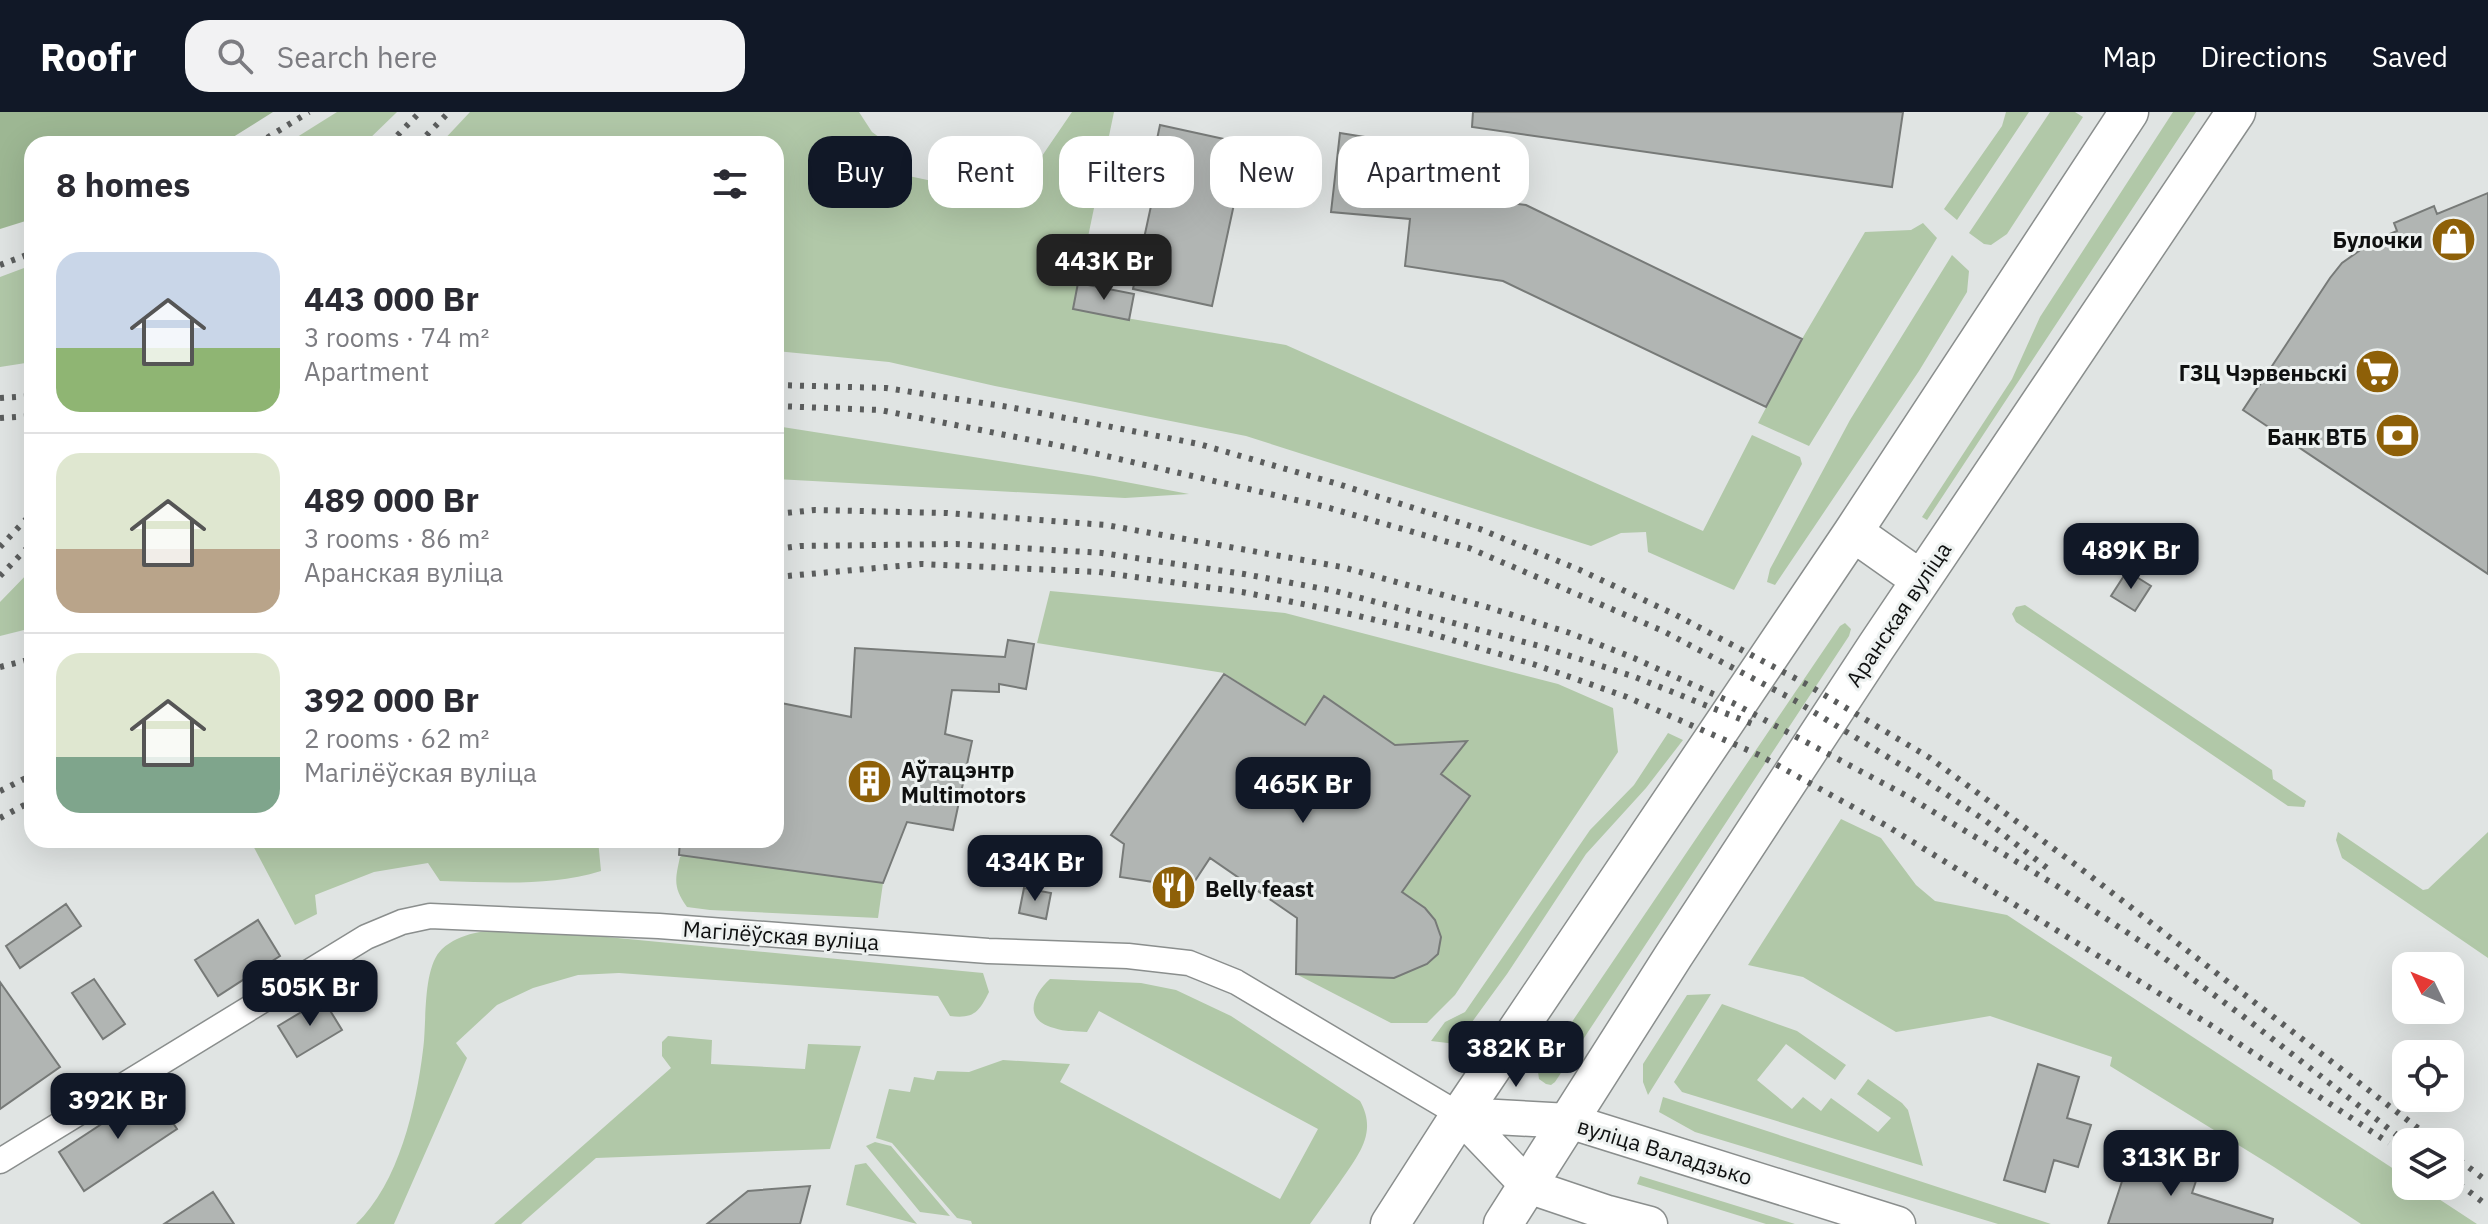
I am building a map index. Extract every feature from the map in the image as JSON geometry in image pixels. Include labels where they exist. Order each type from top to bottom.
[{"type":"main road","points":[[1390,1224],[1460,1115],[1853,532],[2129,112]]},
{"type":"main road","name":"Аранская вуліца","points":[[1569,1121],[1683,941],[1921,580],[2236,112]]},
{"type":"main road","points":[[1853,532],[1921,580]]},
{"type":"main road","points":[[1460,1115],[1528,1186],[1650,1224]]},
{"type":"main road","name":"вуліца Валадзько","points":[[1460,1115],[1569,1121],[1898,1224]]},
{"type":"main road","points":[[1503,1224],[1569,1121]]},
{"type":"street","name":"Магілёўская вуліца","points":[[0,1161],[366,937],[402,922],[430,916],[659,926],[1048,955],[1128,956],[1189,963],[1236,982],[1460,1115]]},
{"type":"green space","points":[[0,112],[273,112],[235,136],[24,136],[24,222],[0,229]]},
{"type":"green space","points":[[337,112],[397,112],[372,136],[299,136]]},
{"type":"green space","points":[[470,112],[859,112],[878,136],[808,136],[808,208],[912,208],[912,177],[928,180],[928,208],[1043,208],[1043,154],[1072,112],[1114,112],[1109,136],[1059,136],[1059,208],[1094,208],[1073,309],[1286,345],[1703,531],[1752,435],[1800,457],[1802,464],[1734,590],[1648,552],[1646,532],[1621,533],[1591,546],[1246,436],[889,362],[784,352],[784,136],[448,136]]},
{"type":"green space","points":[[2006,112],[2029,112],[1957,220],[1944,209],[2002,126]]},
{"type":"green space","points":[[2050,112],[2075,112],[2083,117],[2007,234],[1991,245],[1984,244],[1969,233]]},
{"type":"green space","points":[[2173,112],[2196,112],[1927,520],[1922,517],[2012,379],[2040,317]]},
{"type":"green space","points":[[1923,223],[1937,238],[1809,446],[1758,423],[1802,339],[1865,232],[1911,230]]},
{"type":"green space","points":[[1952,255],[1969,271],[1967,292],[1919,371],[1775,585],[1767,582],[1770,569],[1850,420]]},
{"type":"green space","points":[[24,268],[24,363],[0,367],[0,277]]},
{"type":"green space","points":[[784,427],[1189,494],[1125,498],[784,479]]},
{"type":"green space","points":[[24,577],[24,630],[0,636],[0,602]]},
{"type":"green space","points":[[1050,591],[1285,613],[1558,684],[1613,708],[1618,752],[1455,995],[1427,1023],[1391,1023],[1296,974],[1394,978],[1427,964],[1425,908],[1402,892],[1470,796],[1443,776],[1440,759],[1458,746],[1453,742],[1417,744],[1414,758],[1324,696],[1305,725],[1224,673],[1037,643]]},
{"type":"green space","points":[[2025,605],[2272,770],[2273,779],[2306,801],[2304,807],[2288,806],[2016,622],[2012,614],[2016,607]]},
{"type":"green space","points":[[1845,623],[1851,629],[1849,636],[1555,1082],[1546,1084],[1539,1079],[1538,1072],[1840,626]]},
{"type":"green space","points":[[1668,733],[1683,740],[1646,788],[1586,854],[1507,974],[1456,1044],[1431,1041],[1445,1022],[1465,1012],[1590,830],[1634,785]]},
{"type":"green space","points":[[1841,819],[1881,838],[1916,885],[1935,901],[2007,915],[2392,1168],[2392,1200],[2440,1200],[2477,1224],[2361,1224],[2110,1066],[2112,1057],[1990,1016],[1896,1032],[1803,977],[1748,965]]},
{"type":"green space","points":[[2338,832],[2423,890],[2428,889],[2488,832],[2488,958],[2342,858],[2336,840]]},
{"type":"green space","points":[[254,848],[599,848],[601,871],[562,879],[440,881],[428,863],[374,872],[315,895],[317,914],[295,925]]},
{"type":"green space","points":[[698,848],[698,858],[883,883],[878,918],[687,907],[677,888],[677,872],[680,857]]},
{"type":"green space","points":[[523,929],[983,973],[989,992],[975,1013],[958,1017],[950,1016],[938,996],[619,973],[578,975],[533,988],[497,1005],[456,1043],[467,1058],[394,1224],[356,1224],[384,1188],[403,1143],[420,1072],[426,996],[436,958],[451,942],[470,934]]},
{"type":"green space","points":[[1050,979],[1141,983],[1176,990],[1231,1016],[1360,1101],[1367,1123],[1364,1143],[1310,1224],[972,1224],[971,1221],[957,1218],[892,1143],[876,1138],[889,1089],[910,1092],[914,1077],[934,1080],[937,1071],[969,1072],[1003,1060],[1070,1064],[1060,1082],[1280,1199],[1318,1129],[1099,1011],[1087,1032],[1062,1030],[1044,1024],[1034,1013],[1034,1006],[1039,992]]},
{"type":"green space","points":[[1711,994],[1648,1095],[1643,1082],[1643,1064],[1687,995]]},
{"type":"green space","points":[[1722,1004],[1797,1031],[1846,1065],[1835,1080],[1786,1044],[1757,1080],[1792,1109],[1803,1097],[1821,1111],[1831,1098],[1878,1132],[1891,1118],[1857,1094],[1868,1079],[1908,1110],[1923,1166],[1682,1092],[1674,1082]]},
{"type":"green space","points":[[668,1036],[712,1040],[711,1064],[805,1069],[808,1044],[861,1046],[830,1149],[596,1158],[521,1224],[494,1224],[671,1068],[662,1056],[662,1042]]},
{"type":"green space","points":[[1663,1097],[2051,1224],[1998,1224],[1695,1132],[1659,1112]]},
{"type":"green space","points":[[875,1142],[891,1146],[950,1216],[920,1212],[866,1146]]},
{"type":"green space","points":[[866,1163],[917,1224],[846,1205],[855,1165]]},
{"type":"green space","points":[[1640,1176],[1795,1224],[1766,1224],[1637,1184]]},
{"type":"building","points":[[1473,112],[1903,112],[1892,187],[1472,127]]},
{"type":"building","points":[[1160,125],[1210,136],[1210,208],[1233,208],[1212,306],[1133,289],[1151,208],[1194,208],[1194,136],[1158,136]]},
{"type":"building","points":[[1338,151],[1338,208],[1529,206],[1802,339],[1766,407],[1503,281],[1405,266],[1410,219],[1331,212]]},
{"type":"building","name":"ГЗЦ Чэрвеньскі","points":[[2488,193],[2488,574],[2243,410],[2342,263],[2373,241],[2397,231],[2394,223],[2434,206],[2437,214]]},
{"type":"building","points":[[1078,283],[1134,294],[1129,320],[1073,309]]},
{"type":"building","points":[[2127,571],[2151,586],[2135,611],[2111,596]]},
{"type":"building","name":"Аўтацэнтр Multimotors","points":[[1008,640],[1034,644],[1026,689],[999,684],[999,692],[952,690],[945,734],[972,741],[953,830],[907,822],[883,883],[679,855],[679,848],[784,848],[784,704],[851,717],[855,648],[1005,657]]},
{"type":"building","points":[[1224,674],[1305,725],[1324,696],[1395,745],[1467,741],[1441,774],[1470,796],[1402,892],[1425,908],[1435,920],[1441,937],[1438,954],[1427,964],[1394,978],[1296,974],[1297,918],[1210,858],[1191,887],[1162,869],[1160,883],[1120,877],[1124,844],[1111,835]]},
{"type":"building","points":[[1024,888],[1051,893],[1046,919],[1019,913]]},
{"type":"building","points":[[66,904],[81,926],[20,968],[6,946]]},
{"type":"building","points":[[258,920],[280,956],[218,996],[195,960]]},
{"type":"building","points":[[94,979],[125,1024],[103,1039],[72,993]]},
{"type":"building","points":[[0,982],[60,1067],[0,1109]]},
{"type":"building","points":[[323,999],[342,1030],[297,1057],[278,1026]]},
{"type":"building","points":[[2038,1064],[2079,1077],[2067,1118],[2091,1125],[2078,1167],[2054,1160],[2045,1192],[2004,1180]]},
{"type":"building","points":[[152,1091],[177,1129],[84,1191],[59,1152]]},
{"type":"building","points":[[2144,1151],[2200,1169],[2192,1193],[2273,1219],[2272,1224],[2108,1224],[2128,1163],[2139,1167]]},
{"type":"building","points":[[810,1186],[800,1224],[707,1224],[748,1191]]},
{"type":"building","points":[[213,1192],[234,1224],[164,1224]]},
{"type":"railway","points":[[270,136],[309,112]]},
{"type":"railway","points":[[397,136],[420,112]]},
{"type":"railway","points":[[426,136],[449,112]]},
{"type":"railway","points":[[0,265],[24,256]]},
{"type":"railway","points":[[784,385],[886,388],[1009,407],[1199,444],[1480,529],[1580,570],[1676,615],[1806,684],[1930,758],[2076,865],[2418,1128]]},
{"type":"railway","points":[[0,398],[24,396]]},
{"type":"railway","points":[[784,406],[880,410],[1076,449],[1326,507],[1469,548],[1663,631],[1794,700],[1919,776],[1986,821],[2051,871]]},
{"type":"railway","points":[[0,418],[24,416]]},
{"type":"railway","points":[[784,513],[815,510],[947,513],[1106,525],[1342,567],[1570,633],[1733,703],[1907,796],[2057,886],[2152,949],[2392,1131]]},
{"type":"railway","points":[[0,547],[24,522]]},
{"type":"railway","points":[[784,548],[956,544],[1102,553],[1244,574],[1335,591],[1543,647],[1635,677],[1755,725]]},
{"type":"railway","points":[[0,576],[24,551]]},
{"type":"railway","points":[[784,576],[921,564],[1099,572],[1242,592],[1422,631],[1533,664],[1627,697],[1759,755],[1887,826],[2217,1029],[2389,1143]]},
{"type":"railway","points":[[0,667],[24,661]]},
{"type":"railway","points":[[0,791],[24,779]]},
{"type":"railway","points":[[0,818],[24,805]]},
{"type":"railway","points":[[2464,1164],[2488,1182]]},
{"type":"railway","points":[[2464,1188],[2488,1206]]},
{"type":"place","name":"Булочки","points":[[2454,239]]},
{"type":"place","name":"ГЗЦ Чэрвеньскі","points":[[2378,372]]},
{"type":"place","name":"Банк ВТБ","points":[[2398,436]]},
{"type":"place","name":"Аўтацэнтр Multimotors","points":[[870,782]]},
{"type":"place","name":"Belly feast","points":[[1174,888]]}]
